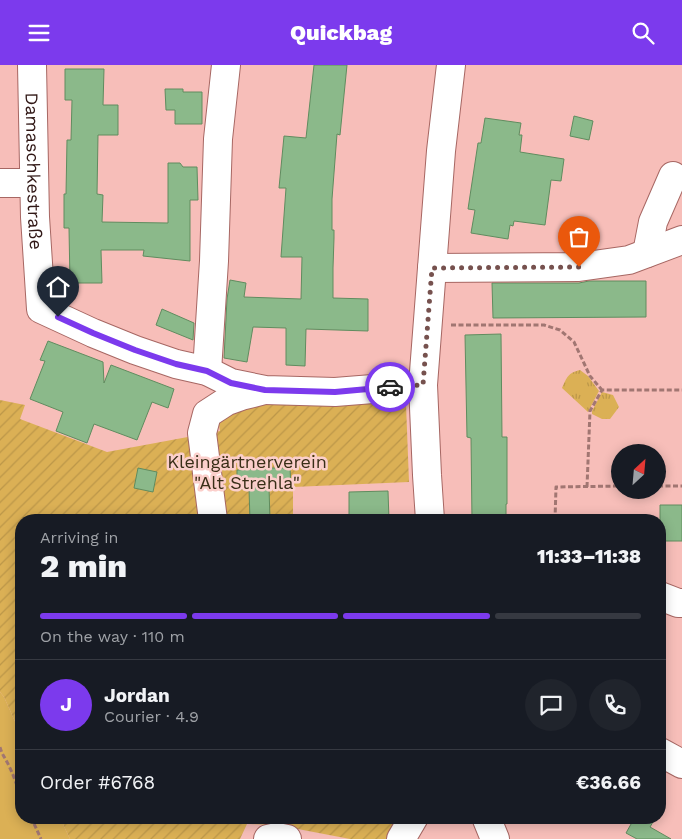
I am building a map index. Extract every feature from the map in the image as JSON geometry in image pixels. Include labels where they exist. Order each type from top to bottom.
[{"type":"street","name":"Damaschkestraße","points":[[32,65],[35,217],[41,309],[135,350],[176,364],[207,371],[231,383],[265,390],[335,392],[423,385]]},
{"type":"street","points":[[207,371],[214,261],[218,139],[226,65]]},
{"type":"street","points":[[430,514],[423,385],[428,325],[439,268],[442,151],[451,65]]},
{"type":"street","points":[[647,253],[653,222],[673,176]]},
{"type":"street","points":[[0,183],[34,183]]},
{"type":"street","points":[[439,268],[579,267],[629,260],[682,240]]},
{"type":"street","points":[[212,514],[202,433],[206,414],[228,401],[265,390]]},
{"type":"street","points":[[666,598],[682,603]]},
{"type":"street","points":[[666,755],[682,764]]},
{"type":"street","points":[[401,839],[410,824]]},
{"type":"street","points":[[489,824],[495,839]]},
{"type":"street","points":[[268,839],[277,837],[287,839]]},
{"type":"path","points":[[428,325],[544,325],[560,330],[574,342],[590,376],[602,390],[682,391]]},
{"type":"path","points":[[587,487],[590,411],[602,390]]},
{"type":"path","points":[[555,514],[556,487],[611,486]]},
{"type":"path","points":[[666,486],[682,486]]},
{"type":"path","points":[[0,747],[1,754],[15,778]]},
{"type":"path","points":[[35,824],[41,839]]},
{"type":"green space","points":[[580,370],[588,376],[599,391],[588,412],[562,388],[568,376]]},
{"type":"green space","points":[[602,392],[613,395],[619,407],[610,419],[602,419],[592,414]]},
{"type":"green space","name":"Kleingärtnerverein \"Alt Strehla\"","points":[[0,400],[25,405],[20,419],[107,452],[220,431],[218,419],[257,402],[406,404],[409,482],[293,487],[293,514],[15,514],[15,722],[0,692]]},
{"type":"green space","points":[[0,692],[15,722],[15,824],[63,824],[70,839],[0,839]]},
{"type":"green space","points":[[63,824],[247,824],[240,839],[70,839]]},
{"type":"green space","points":[[247,824],[396,824],[387,839],[350,839],[277,825]]},
{"type":"building","points":[[314,65],[347,65],[340,135],[337,134],[332,199],[332,230],[334,230],[333,298],[368,299],[368,331],[306,329],[305,366],[286,365],[286,328],[253,327],[247,362],[224,358],[227,299],[230,280],[246,283],[244,297],[301,299],[302,257],[281,257],[286,188],[279,188],[284,136],[306,138]]},
{"type":"building","points":[[65,69],[104,69],[103,105],[118,105],[118,135],[98,135],[97,194],[103,195],[102,222],[168,223],[168,163],[180,163],[183,167],[197,167],[198,200],[190,200],[190,261],[143,256],[144,250],[101,250],[102,283],[70,283],[69,228],[64,228],[64,194],[66,194],[67,140],[71,140],[72,100],[65,100]]},
{"type":"building","points":[[165,89],[183,89],[183,92],[202,92],[202,124],[175,124],[175,110],[166,110]]},
{"type":"building","points":[[574,116],[593,121],[589,140],[570,136]]},
{"type":"building","points":[[485,118],[521,123],[519,135],[522,135],[520,152],[564,159],[561,181],[551,180],[545,225],[514,221],[513,226],[510,225],[508,239],[471,233],[475,210],[468,209],[478,143],[481,143]]},
{"type":"building","points":[[589,281],[646,281],[646,317],[493,318],[492,283],[579,283]]},
{"type":"building","points":[[162,309],[194,323],[193,340],[156,325]]},
{"type":"building","points":[[501,334],[502,437],[507,437],[506,514],[472,514],[471,438],[467,437],[465,335]]},
{"type":"building","points":[[48,341],[103,362],[104,383],[111,365],[174,389],[168,408],[152,402],[137,440],[94,424],[87,443],[56,431],[63,412],[30,399],[45,361],[40,360]]},
{"type":"building","points":[[138,468],[157,472],[153,492],[134,488]]},
{"type":"building","points":[[290,468],[291,488],[269,488],[270,514],[250,514],[249,489],[237,489],[237,470]]},
{"type":"building","points":[[388,491],[389,514],[349,514],[349,492]]},
{"type":"building","points":[[660,505],[682,505],[682,541],[666,541],[666,514],[660,514]]},
{"type":"building","points":[[631,824],[652,824],[650,827],[671,839],[637,839],[626,833]]},
{"type":"way so far","points":[[390,387],[423,385],[432,268],[579,267]]},
{"type":"route","points":[[58,317],[135,350],[176,364],[207,371],[231,383],[265,390],[335,392],[390,387]]}]
